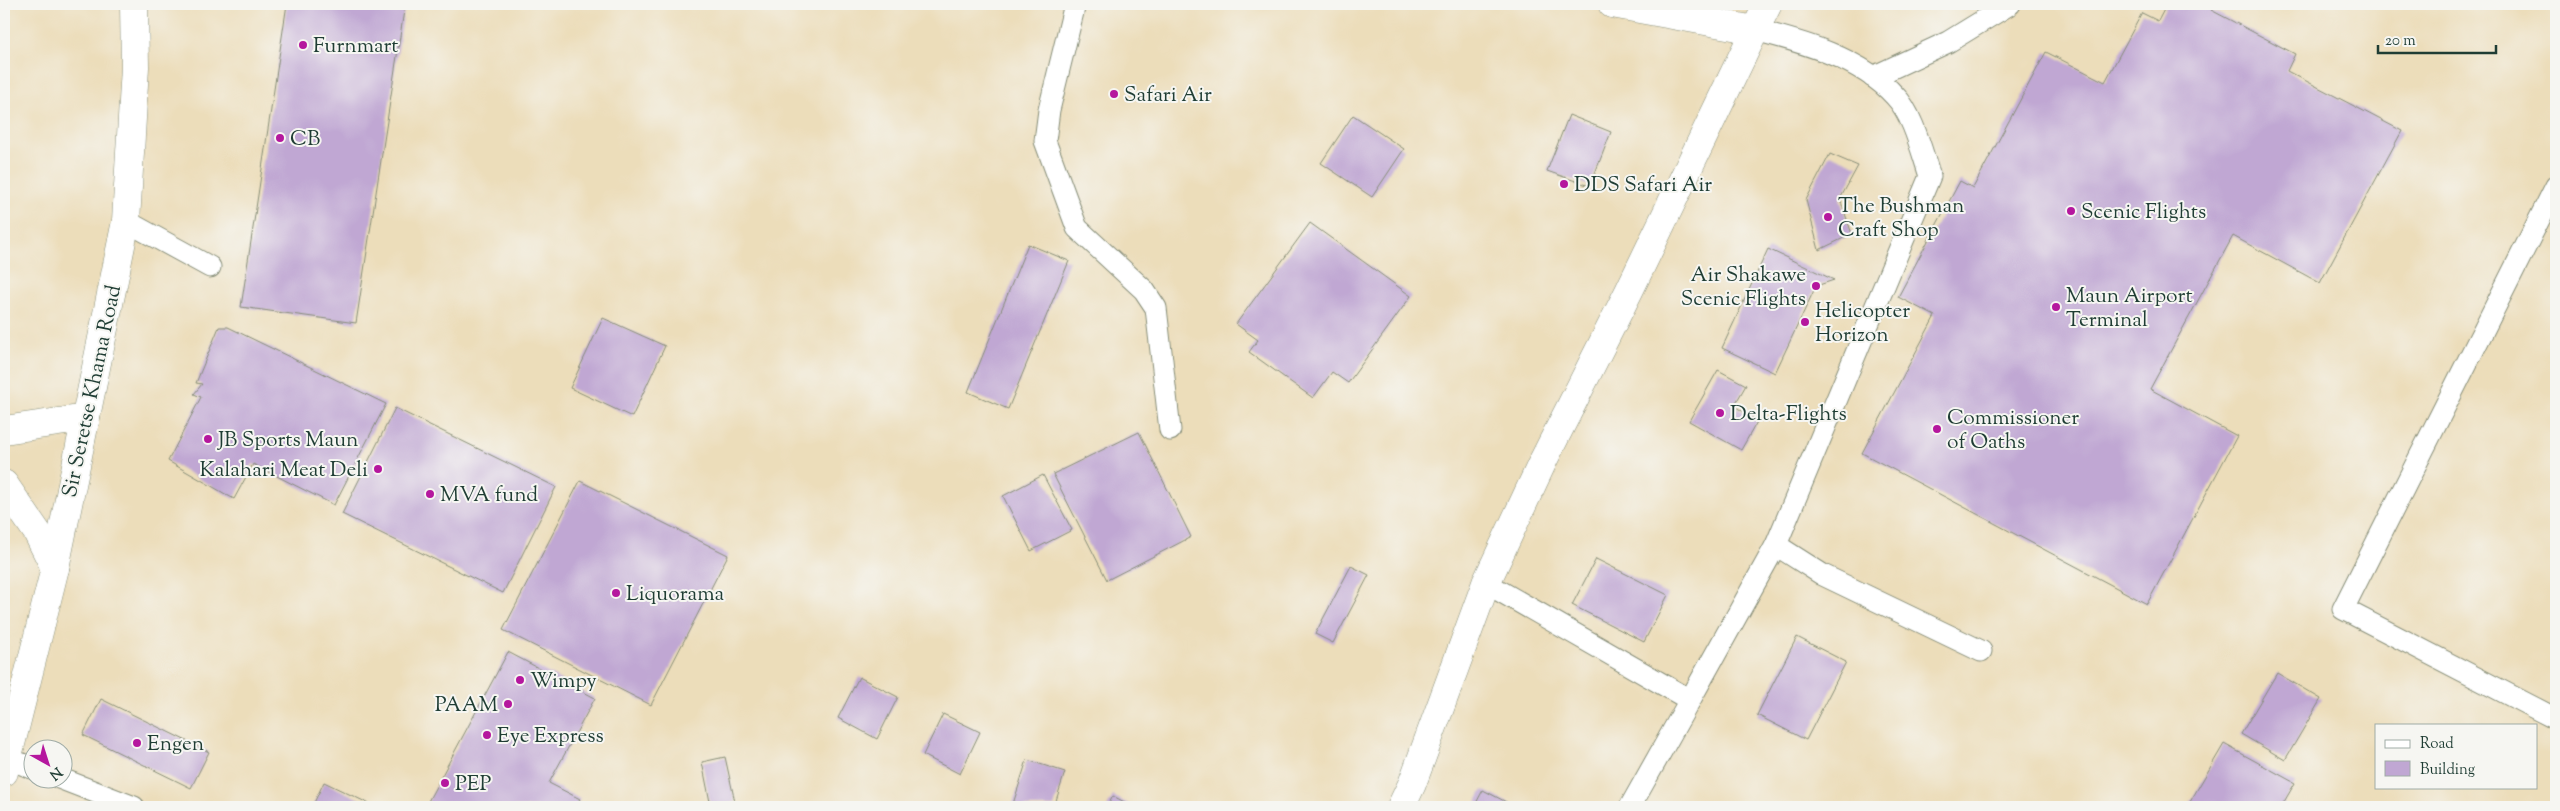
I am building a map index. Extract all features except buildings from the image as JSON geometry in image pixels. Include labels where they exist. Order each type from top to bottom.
[{"type":"street","name":"Sir Seretse Khama Road","points":[[5,765],[55,568],[126,221],[135,66],[134,4]]},
{"type":"street","points":[[1612,4],[1755,30]]},
{"type":"street","points":[[1401,807],[1412,784],[1486,583],[1544,459],[1629,291],[1768,4]]},
{"type":"street","points":[[4,430],[86,418]]},
{"type":"street","points":[[4,484],[37,532],[55,568]]},
{"type":"lane","points":[[1075,4],[1049,110],[1045,141],[1077,228],[1144,290],[1156,308],[1170,430]]},
{"type":"lane","points":[[1873,77],[1948,42],[2010,4]]},
{"type":"lane","points":[[1630,807],[1776,545],[1930,176],[1912,126],[1896,96],[1873,77],[1813,45],[1755,30]]},
{"type":"lane","points":[[2556,186],[2343,609],[2556,719]]},
{"type":"lane","points":[[126,221],[210,268]]},
{"type":"lane","points":[[1776,545],[1823,575],[1981,651]]},
{"type":"lane","points":[[1486,583],[1690,700]]},
{"type":"lane","points":[[5,765],[22,767]]},
{"type":"lane","points":[[72,783],[134,807]]},
{"type":"place","name":"Furnmart","points":[[303,45]]},
{"type":"place","name":"Safari Air","points":[[1114,94]]},
{"type":"place","name":"CB","points":[[280,138]]},
{"type":"place","name":"DDS Safari Air","points":[[1564,184]]},
{"type":"place","name":"Scenic Flights","points":[[2071,211]]},
{"type":"place","name":"The Bushman Craft Shop","points":[[1828,217]]},
{"type":"place","name":"Air Shakawe Scenic Flights","points":[[1816,286]]},
{"type":"place","name":"Maun Airport Terminal","points":[[2056,307]]},
{"type":"place","name":"Helicopter Horizon","points":[[1805,322]]},
{"type":"place","name":"Delta-Flights","points":[[1720,413]]},
{"type":"place","name":"Commissioner of Oaths","points":[[1937,429]]},
{"type":"place","name":"JB Sports Maun","points":[[208,439]]},
{"type":"place","name":"Kalahari Meat Deli","points":[[378,469]]},
{"type":"place","name":"MVA fund","points":[[430,494]]},
{"type":"place","name":"Liquorama","points":[[616,593]]},
{"type":"place","name":"Wimpy","points":[[520,680]]},
{"type":"place","name":"PAAM","points":[[508,704]]},
{"type":"place","name":"Eye Express","points":[[487,735]]},
{"type":"place","name":"Engen","points":[[137,743]]},
{"type":"place","name":"PEP","points":[[445,783]]}]
